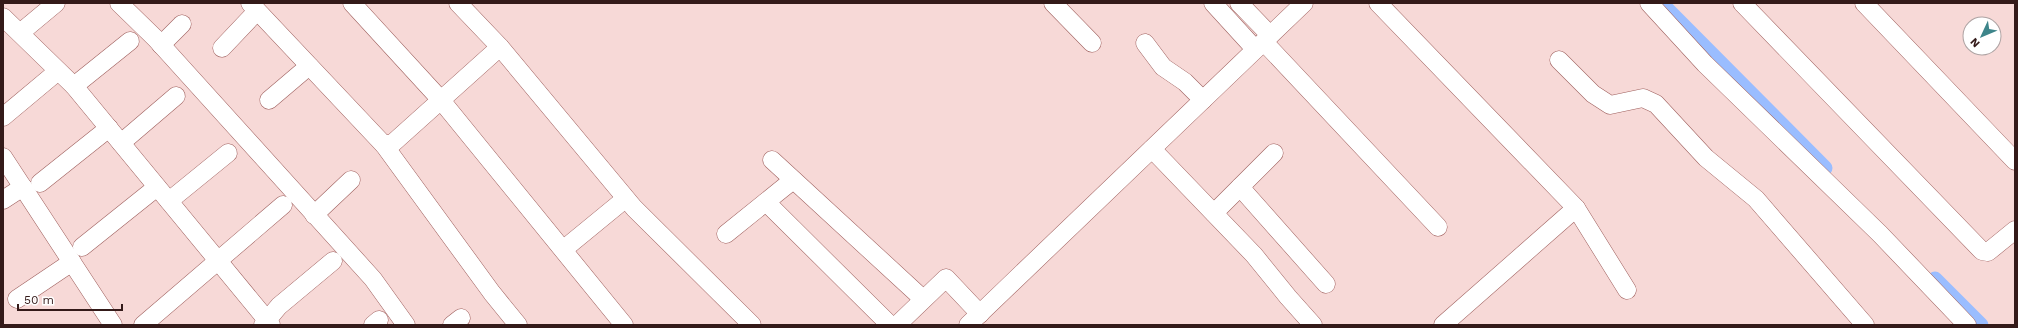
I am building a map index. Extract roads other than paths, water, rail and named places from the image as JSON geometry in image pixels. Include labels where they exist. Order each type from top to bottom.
[{"type":"street","points":[[20,33],[56,3]]},
{"type":"street","points":[[119,3],[160,45],[373,279],[406,325]]},
{"type":"street","points":[[352,3],[440,99],[564,249],[624,325]]},
{"type":"street","points":[[458,3],[500,47],[625,199],[752,325]]},
{"type":"street","points":[[1053,3],[1092,43]]},
{"type":"street","points":[[1213,3],[1263,42],[1438,227]]},
{"type":"street","points":[[1239,3],[1263,42]]},
{"type":"street","points":[[1378,3],[1576,208],[1628,290]]},
{"type":"street","points":[[1649,3],[1705,64],[1880,234],[1967,325]]},
{"type":"street","points":[[1742,3],[1982,251],[1988,252],[1992,250],[2015,230]]},
{"type":"street","points":[[1864,3],[2015,161]]},
{"type":"street","points":[[897,325],[946,278],[974,319],[1302,4]]},
{"type":"street","points":[[222,48],[254,7],[384,145],[492,293],[518,325]]},
{"type":"street","points":[[3,18],[74,86],[267,323],[279,306],[333,260]]},
{"type":"street","points":[[160,45],[182,24]]},
{"type":"street","points":[[74,86],[130,41]]},
{"type":"street","points":[[1144,43],[1162,67],[1185,82],[1203,100]]},
{"type":"street","points":[[384,145],[393,143],[440,99],[500,47]]},
{"type":"street","points":[[1559,60],[1593,94],[1610,105],[1643,98],[1656,104],[1706,158],[1756,199],[1865,325]]},
{"type":"street","points":[[269,100],[309,66]]},
{"type":"street","points":[[3,117],[58,71]]},
{"type":"street","points":[[121,143],[176,96]]},
{"type":"street","points":[[3,200],[31,185],[109,128]]},
{"type":"street","points":[[1152,149],[1254,255],[1288,298],[1313,325]]},
{"type":"street","points":[[169,201],[228,153]]},
{"type":"street","points":[[1214,213],[1274,153]]},
{"type":"street","points":[[3,157],[31,185],[77,255],[113,325]]},
{"type":"street","points":[[772,160],[923,299]]},
{"type":"street","points":[[314,215],[351,180]]},
{"type":"street","points":[[726,234],[793,180]]},
{"type":"street","points":[[17,299],[77,255],[157,187]]},
{"type":"street","points":[[1240,187],[1326,284]]},
{"type":"street","points":[[564,249],[625,199]]},
{"type":"street","points":[[766,202],[890,325]]},
{"type":"street","points":[[143,325],[216,260],[283,205]]},
{"type":"street","points":[[1443,325],[1576,208]]},
{"type":"waterway","points":[[1661,3],[1825,168]]},
{"type":"waterway","points":[[1935,279],[1981,325]]}]
